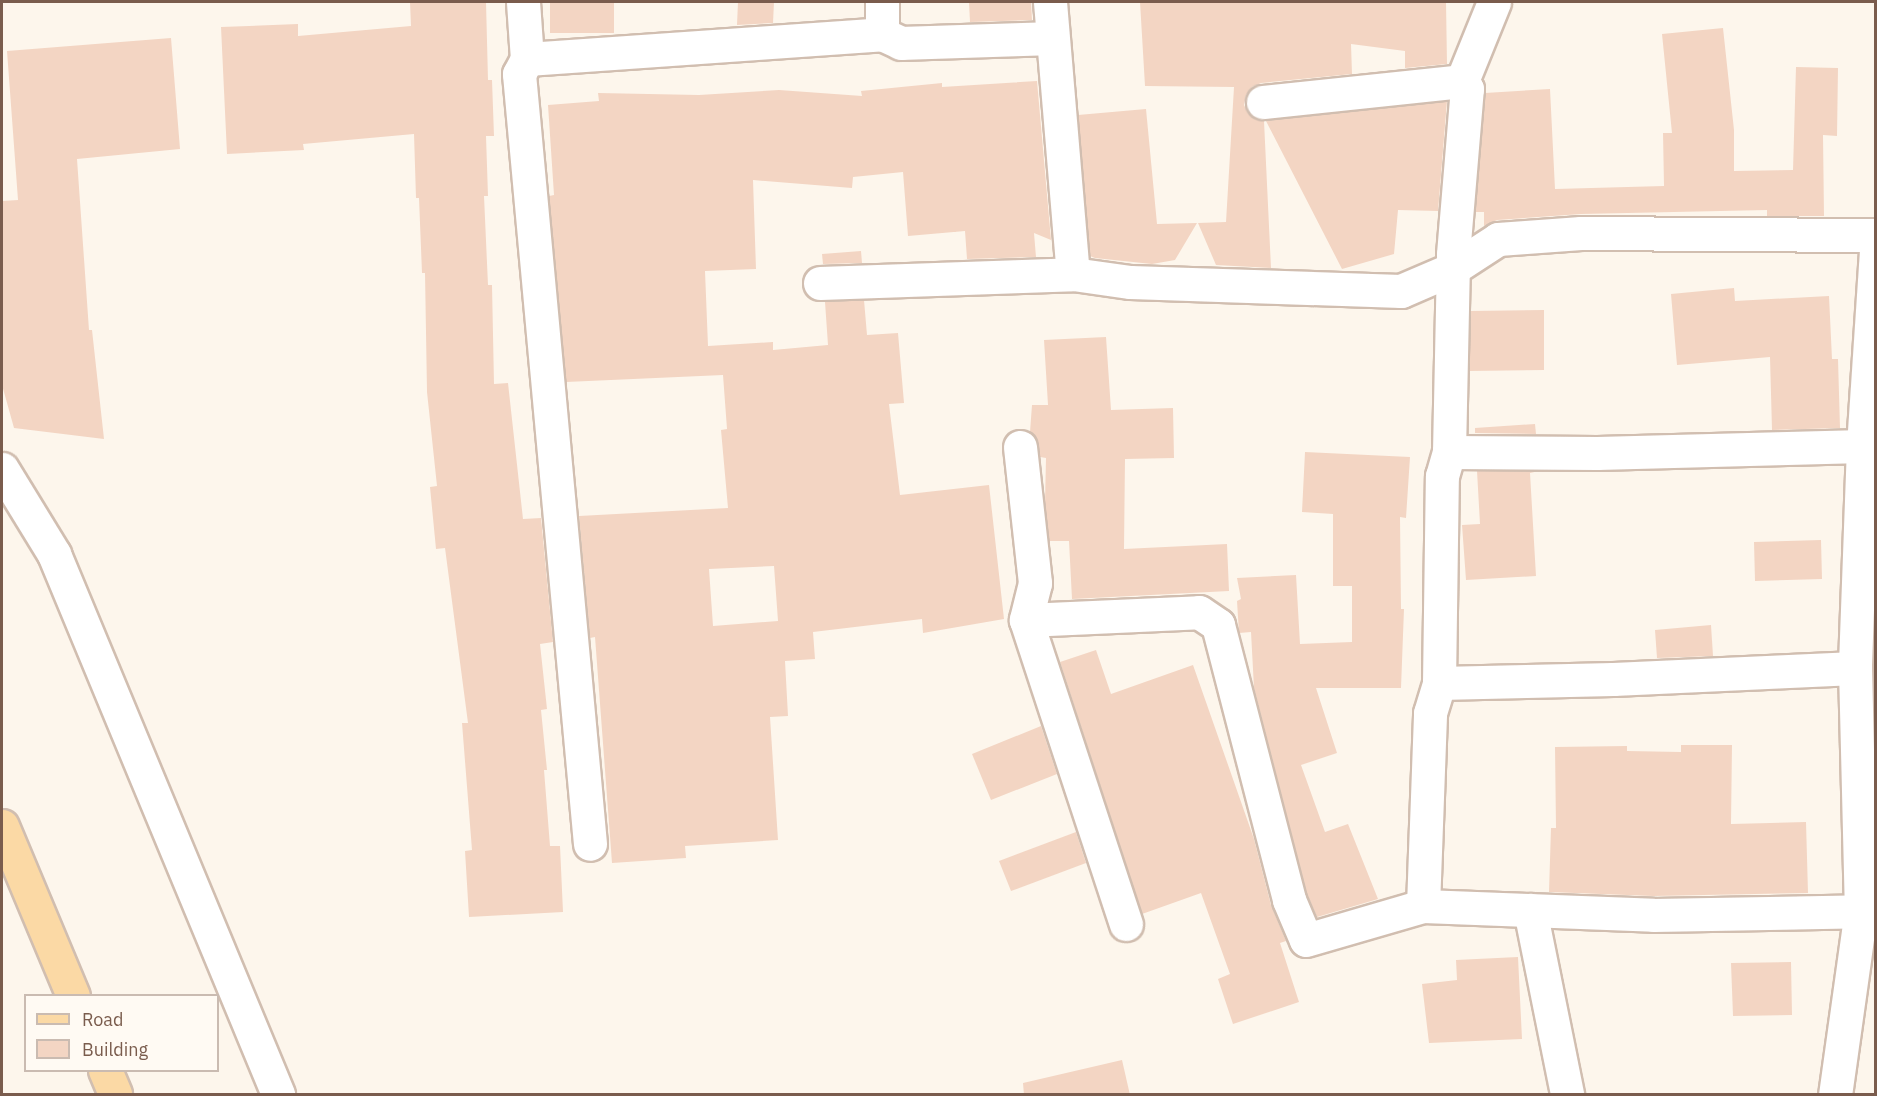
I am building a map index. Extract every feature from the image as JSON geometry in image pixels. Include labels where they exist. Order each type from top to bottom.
[{"type":"main road","points":[[2,826],[72,994]]},
{"type":"main road","points":[[105,1072],[115,1095]]},
{"type":"street","points":[[523,2],[527,59],[519,74],[590,844]]},
{"type":"street","points":[[882,2],[882,34]]},
{"type":"street","points":[[1050,2],[1073,274]]},
{"type":"street","points":[[1462,81],[1494,2]]},
{"type":"street","points":[[527,59],[882,34],[901,44],[1052,38]]},
{"type":"street","points":[[1263,102],[1462,81]]},
{"type":"street","points":[[1423,906],[1430,713],[1439,683],[1442,476],[1449,452],[1452,269],[1467,89],[1462,81]]},
{"type":"street","points":[[820,283],[1073,274],[1130,282],[1401,291],[1452,269],[1498,239],[1581,233],[1875,235]]},
{"type":"street","points":[[1835,1095],[1868,910],[1855,668],[1863,446],[1875,249]]},
{"type":"street","points":[[1449,452],[1597,453],[1863,446]]},
{"type":"street","points":[[1020,447],[1035,583],[1026,620],[1125,924]]},
{"type":"street","points":[[2,469],[54,554],[278,1095]]},
{"type":"street","points":[[1026,620],[1199,612],[1218,625],[1289,900],[1306,940],[1423,906],[1653,915],[1868,910]]},
{"type":"street","points":[[1439,683],[1613,679],[1855,668]]},
{"type":"street","points":[[1530,910],[1567,1095]]},
{"type":"building","points":[[410,2],[486,2],[488,80],[492,80],[494,136],[486,136],[488,196],[484,196],[488,285],[492,285],[494,384],[508,383],[523,519],[541,518],[553,642],[540,644],[547,709],[541,710],[547,770],[544,770],[550,846],[560,846],[563,912],[469,917],[465,851],[472,850],[462,723],[468,723],[445,548],[436,549],[430,487],[437,486],[427,392],[425,273],[422,273],[419,198],[416,198],[414,134],[303,144],[304,150],[227,154],[221,27],[298,24],[298,36],[411,26]]},
{"type":"building","points":[[550,2],[614,2],[614,33],[550,33]]},
{"type":"building","points":[[738,2],[774,2],[773,23],[737,25]]},
{"type":"building","points":[[969,2],[1031,2],[1032,20],[970,22]]},
{"type":"building","points":[[1140,2],[1446,2],[1447,64],[1405,68],[1405,51],[1351,44],[1352,74],[1261,83],[1252,87],[1246,95],[1244,105],[1255,119],[1264,121],[1271,268],[1216,265],[1198,223],[1226,222],[1234,87],[1145,86]]},
{"type":"building","points":[[1723,28],[1734,130],[1734,171],[1793,170],[1796,67],[1838,68],[1837,136],[1823,135],[1824,216],[1767,216],[1767,210],[1581,214],[1497,220],[1484,226],[1484,212],[1475,212],[1485,93],[1550,89],[1555,189],[1664,186],[1663,133],[1672,133],[1662,34]]},
{"type":"building","points":[[171,38],[180,149],[77,159],[89,330],[92,330],[104,439],[14,428],[2,385],[2,201],[18,200],[7,51]]},
{"type":"building","points":[[1037,81],[1051,240],[1034,233],[1036,257],[967,259],[965,231],[908,236],[903,172],[853,177],[852,188],[753,180],[756,269],[705,271],[708,346],[773,342],[773,350],[828,345],[825,302],[864,300],[867,335],[898,333],[904,403],[889,404],[900,495],[989,485],[1004,619],[923,633],[922,619],[813,632],[815,659],[785,661],[788,716],[770,717],[778,840],[685,846],[686,858],[612,863],[595,637],[590,638],[579,516],[728,508],[721,430],[727,429],[723,375],[566,382],[549,196],[554,195],[548,105],[599,101],[598,93],[699,95],[779,90],[862,96],[861,91],[942,83],[942,87]],"holes":[[[774,566],[778,621],[713,626],[709,569]]]},
{"type":"building","points":[[1447,101],[1438,211],[1398,210],[1394,254],[1342,269],[1266,121]]},
{"type":"building","points":[[1146,109],[1157,224],[1197,223],[1175,260],[1152,264],[1095,258],[1090,256],[1078,115]]},
{"type":"building","points":[[861,251],[862,263],[823,264],[822,254]]},
{"type":"building","points":[[1734,288],[1735,301],[1829,296],[1832,359],[1838,359],[1840,428],[1772,430],[1770,357],[1677,365],[1671,294]]},
{"type":"building","points":[[1544,310],[1544,370],[1469,371],[1471,311]]},
{"type":"building","points":[[1106,337],[1111,410],[1173,408],[1174,458],[1125,459],[1124,549],[1227,544],[1229,591],[1072,599],[1069,541],[1049,541],[1045,503],[1046,458],[1040,457],[1038,444],[1030,432],[1032,405],[1048,405],[1044,340]]},
{"type":"building","points":[[1535,424],[1536,434],[1475,433],[1475,428]]},
{"type":"building","points":[[1305,452],[1410,457],[1406,518],[1400,517],[1401,609],[1404,609],[1401,688],[1316,688],[1337,753],[1301,765],[1325,832],[1348,824],[1378,899],[1317,917],[1307,894],[1254,688],[1251,632],[1239,633],[1237,601],[1241,599],[1237,578],[1296,575],[1300,644],[1352,642],[1352,586],[1333,586],[1333,514],[1302,512]]},
{"type":"building","points":[[1477,471],[1539,471],[1530,473],[1536,576],[1466,580],[1462,525],[1480,524]]},
{"type":"building","points":[[1821,540],[1822,579],[1755,581],[1754,542]]},
{"type":"building","points":[[1711,625],[1713,656],[1657,658],[1655,630]]},
{"type":"building","points":[[1096,650],[1111,694],[1193,665],[1254,839],[1271,905],[1286,941],[1280,943],[1299,1002],[1233,1024],[1218,979],[1230,974],[1201,893],[1142,914],[1060,662]]},
{"type":"building","points":[[1041,726],[1057,774],[991,800],[972,754]]},
{"type":"building","points":[[1681,745],[1732,745],[1731,824],[1806,822],[1808,893],[1653,896],[1549,892],[1551,828],[1556,828],[1555,747],[1627,746],[1627,751],[1681,752]]},
{"type":"building","points":[[1076,832],[1086,863],[1011,891],[999,861]]},
{"type":"building","points":[[1518,957],[1522,1039],[1429,1043],[1422,984],[1457,980],[1456,960]]},
{"type":"building","points":[[1791,962],[1792,1015],[1733,1016],[1731,963]]},
{"type":"building","points":[[1122,1060],[1130,1095],[1024,1095],[1023,1083]]}]
